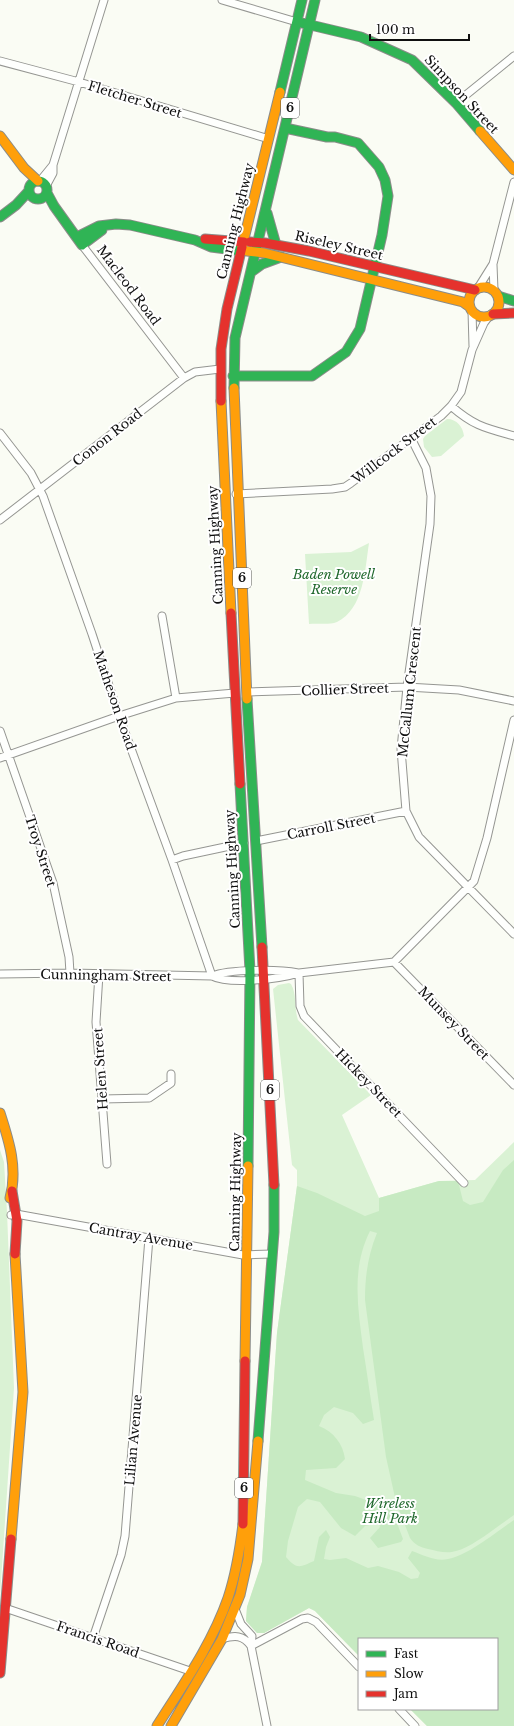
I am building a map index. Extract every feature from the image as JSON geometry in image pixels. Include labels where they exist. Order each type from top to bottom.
[{"type":"main road","name":"Canning Highway","points":[[157,1726],[219,1619],[234,1578],[240,1550],[243,1522],[250,976],[220,369],[223,330],[302,0]]},
{"type":"main road","name":"Canning Highway","points":[[171,1726],[222,1639],[235,1609],[245,1575],[250,1542],[268,1317],[275,1200],[247,692],[233,376],[235,338],[315,0]]},
{"type":"main road","name":"Simpson Street","points":[[297,22],[361,37],[412,60],[456,103],[514,170]]},
{"type":"main road","points":[[233,376],[312,376],[346,352],[360,330],[385,223],[388,196],[379,167],[358,143],[335,137],[285,128]]},
{"type":"main road","name":"Macleod Road","points":[[0,136],[38,189],[54,206],[80,241]]},
{"type":"main road","points":[[0,217],[38,189]]},
{"type":"main road","points":[[266,209],[276,244]]},
{"type":"main road","name":"Riseley Street","points":[[80,241],[99,226],[116,224],[130,225],[195,240],[201,239],[243,247],[257,247],[276,244],[476,289],[484,287],[514,301]]},
{"type":"main road","name":"Riseley Street","points":[[257,247],[281,257],[464,302],[480,316],[514,313]]},
{"type":"main road","points":[[251,272],[262,264],[281,257]]},
{"type":"main road","points":[[471,309],[469,301],[471,295],[476,289]]},
{"type":"main road","points":[[491,314],[496,309],[499,302],[496,293]]},
{"type":"main road","points":[[0,1113],[13,1158],[12,1191],[17,1241],[15,1251],[23,1392],[0,1673]]},
{"type":"street","points":[[38,189],[53,165],[104,0]]},
{"type":"street","name":"Simpson Street","points":[[222,0],[297,22]]},
{"type":"street","points":[[456,103],[514,56]]},
{"type":"street","name":"Fletcher Street","points":[[0,60],[269,139]]},
{"type":"street","points":[[476,289],[493,264],[512,198],[514,182]]},
{"type":"street","name":"Macleod Road","points":[[80,241],[184,378]]},
{"type":"street","points":[[493,264],[496,293]]},
{"type":"street","name":"Willcock Street","points":[[471,309],[472,350]]},
{"type":"street","name":"Willcock Street","points":[[226,495],[339,489],[351,483],[451,406],[461,392],[472,350],[483,325],[491,314]]},
{"type":"street","name":"Conon Road","points":[[0,520],[184,378],[195,372],[220,369]]},
{"type":"street","points":[[451,406],[467,420],[475,424],[514,436]]},
{"type":"street","name":"Matheson Road","points":[[0,433],[40,489],[56,529],[119,716],[172,860],[212,976]]},
{"type":"street","name":"McCallum Crescent","points":[[411,438],[426,468],[431,496],[430,524],[407,687],[401,749],[406,811],[419,837],[514,934]]},
{"type":"street","points":[[162,616],[176,698]]},
{"type":"street","name":"Collier Street","points":[[247,692],[407,687],[459,690],[514,701]]},
{"type":"street","points":[[0,758],[119,716],[176,698],[235,693]]},
{"type":"street","points":[[394,962],[474,881],[480,865],[514,720]]},
{"type":"street","name":"Troy Street","points":[[0,731],[53,883],[69,957],[70,973]]},
{"type":"street","name":"Carroll Street","points":[[256,841],[406,811]]},
{"type":"street","points":[[172,860],[183,856],[244,843]]},
{"type":"street","name":"Cunningham Street","points":[[0,974],[70,973],[212,976],[219,980],[263,975],[287,970],[299,973],[394,962]]},
{"type":"street","name":"Munsey Street","points":[[394,962],[514,1085]]},
{"type":"street","name":"Hickey Street","points":[[299,973],[300,1006],[304,1016],[464,1182]]},
{"type":"street","name":"Helen Street","points":[[99,974],[96,1022],[107,1164]]},
{"type":"street","points":[[102,1099],[149,1098],[171,1083],[171,1074]]},
{"type":"street","name":"Cantray Avenue","points":[[14,1214],[247,1254],[272,1254]]},
{"type":"street","name":"Lilian Avenue","points":[[93,1638],[121,1555],[125,1536],[149,1238]]},
{"type":"street","name":"Francis Road","points":[[5,1608],[190,1671]]},
{"type":"street","points":[[235,1609],[241,1624],[252,1636],[251,1646],[268,1726]]},
{"type":"street","points":[[251,1646],[302,1619],[308,1618],[316,1622],[358,1666]]},
{"type":"street","points":[[222,1639],[235,1636],[242,1637],[251,1646]]},
{"type":"street","points":[[400,1710],[415,1726]]},
{"type":"green space","points":[[447,419],[454,420],[459,424],[464,436],[441,456],[432,457],[424,447],[423,439]]},
{"type":"green space","name":"Baden Powell Reserve","points":[[369,543],[362,587],[353,608],[346,616],[337,622],[309,624],[305,554],[351,552]]},
{"type":"green space","name":"Wireless Hill Park","points":[[291,984],[294,992],[298,1020],[371,1095],[342,1115],[379,1198],[439,1181],[475,1180],[514,1142],[514,1726],[427,1726],[411,1710],[498,1710],[498,1638],[358,1638],[358,1655],[315,1611],[309,1608],[264,1633],[257,1633],[246,1621],[247,1607],[262,1562],[277,1333],[297,1186],[297,1170],[292,1165],[273,989],[278,985]]},
{"type":"green space","points":[[0,1150],[4,1162],[7,1212],[14,1388],[0,1596]]},
{"type":"green space","name":"Wireless Hill Park","points":[[514,1160],[514,1515],[470,1545],[453,1552],[431,1550],[416,1544],[410,1538],[396,1502],[386,1457],[365,1300],[371,1249],[377,1233],[370,1231],[360,1260],[358,1274],[358,1303],[374,1420],[363,1424],[353,1413],[334,1407],[324,1415],[319,1426],[337,1439],[342,1448],[345,1459],[336,1468],[306,1470],[305,1480],[336,1493],[355,1496],[366,1500],[389,1502],[403,1539],[401,1542],[378,1548],[370,1538],[380,1527],[379,1523],[365,1526],[355,1536],[341,1528],[320,1502],[307,1499],[298,1507],[288,1541],[286,1557],[296,1566],[302,1566],[314,1561],[319,1537],[326,1530],[330,1537],[326,1547],[324,1559],[330,1560],[346,1558],[368,1568],[378,1566],[399,1572],[411,1579],[418,1578],[420,1573],[408,1558],[412,1551],[439,1560],[456,1557],[491,1537],[514,1520],[514,1726],[427,1726],[411,1710],[498,1710],[498,1638],[358,1638],[358,1655],[315,1611],[309,1608],[264,1633],[257,1633],[246,1621],[247,1607],[262,1562],[277,1333],[297,1186],[317,1193],[365,1216],[379,1211],[379,1198],[439,1181],[458,1181],[463,1201],[470,1205],[483,1202],[503,1170]]},
{"type":"traffic: fast","points":[[280,92],[302,0]]},
{"type":"traffic: fast","points":[[234,388],[235,338],[315,0]]},
{"type":"traffic: fast","points":[[302,23],[361,37],[412,60],[456,103],[480,131]]},
{"type":"traffic: fast","points":[[233,376],[312,376],[346,352],[360,329],[382,235],[388,196],[385,180],[379,167],[358,143],[335,137],[327,137],[285,128]]},
{"type":"traffic: fast","points":[[34,181],[42,181],[47,186],[47,190],[45,197],[42,199],[34,199],[29,194],[29,186],[34,181]]},
{"type":"traffic: fast","points":[[0,217],[16,205],[28,192]]},
{"type":"traffic: fast","points":[[47,193],[54,206],[82,245],[102,230]]},
{"type":"traffic: fast","points":[[267,213],[276,245]]},
{"type":"traffic: fast","points":[[77,237],[99,226],[116,224],[130,225],[195,240],[211,247],[242,251]]},
{"type":"traffic: fast","points":[[251,272],[262,264],[281,257]]},
{"type":"traffic: fast","points":[[498,296],[514,301]]},
{"type":"traffic: fast","points":[[247,699],[262,947]]},
{"type":"traffic: fast","points":[[240,784],[250,971],[248,1166]]},
{"type":"traffic: fast","points":[[258,1441],[274,1232],[274,1185]]},
{"type":"traffic: slow","points":[[242,247],[280,92]]},
{"type":"traffic: slow","points":[[480,131],[514,170]]},
{"type":"traffic: slow","points":[[0,136],[24,168],[38,181]]},
{"type":"traffic: slow","points":[[247,251],[264,253],[463,302],[470,307]]},
{"type":"traffic: slow","points":[[484,287],[494,292],[499,302],[494,312],[484,317],[474,312],[469,302],[474,292],[484,287]]},
{"type":"traffic: slow","points":[[234,388],[247,699]]},
{"type":"traffic: slow","points":[[221,401],[231,613]]},
{"type":"traffic: slow","points":[[0,1113],[9,1144],[13,1165],[10,1198]]},
{"type":"traffic: slow","points":[[245,1361],[248,1166]]},
{"type":"traffic: slow","points":[[11,1539],[23,1392],[15,1254]]},
{"type":"traffic: slow","points":[[171,1726],[222,1639],[240,1595],[248,1559],[258,1441]]},
{"type":"traffic: slow","points":[[157,1726],[187,1680],[214,1632],[228,1598],[233,1580],[243,1524]]},
{"type":"traffic: jam","points":[[205,239],[244,242]]},
{"type":"traffic: jam","points":[[250,242],[265,243],[309,251],[475,290]]},
{"type":"traffic: jam","points":[[221,401],[221,349],[227,309],[242,247]]},
{"type":"traffic: jam","points":[[493,314],[514,313]]},
{"type":"traffic: jam","points":[[231,613],[240,784]]},
{"type":"traffic: jam","points":[[262,947],[274,1185]]},
{"type":"traffic: jam","points":[[12,1191],[17,1221],[15,1254]]},
{"type":"traffic: jam","points":[[243,1524],[245,1361]]},
{"type":"traffic: jam","points":[[0,1673],[11,1539]]}]
